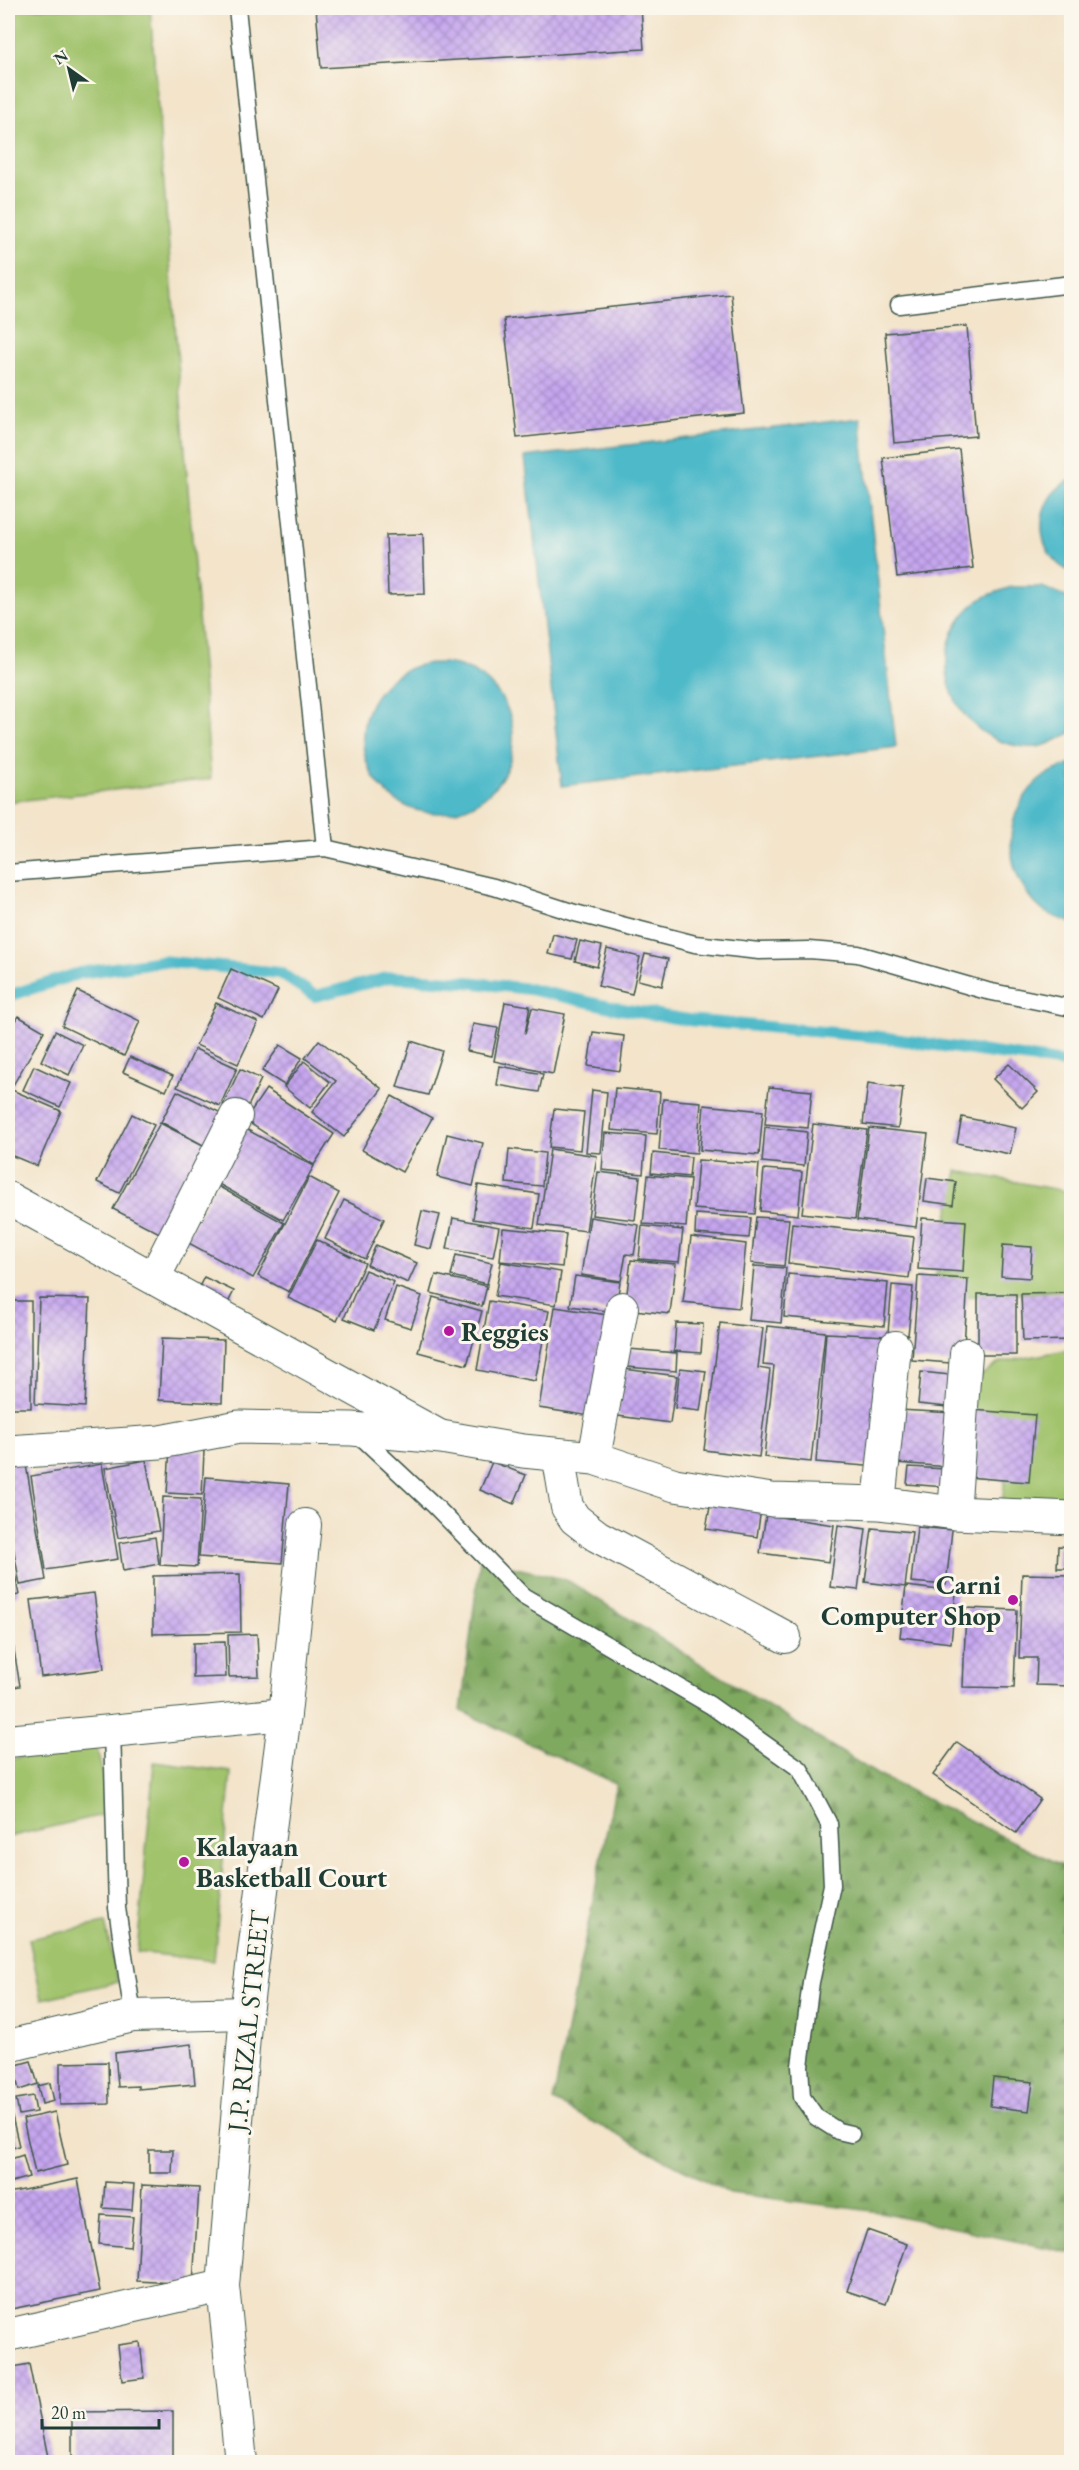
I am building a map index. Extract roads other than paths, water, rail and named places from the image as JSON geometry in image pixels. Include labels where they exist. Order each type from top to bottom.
[{"type":"street","points":[[154,1278],[236,1116]]},
{"type":"street","points":[[8,1198],[441,1437]]},
{"type":"street","points":[[594,1458],[622,1308]]},
{"type":"street","points":[[879,1503],[895,1347]]},
{"type":"street","points":[[954,1513],[966,1354]]},
{"type":"street","points":[[8,1452],[160,1442],[239,1427],[352,1429],[441,1437],[594,1458],[675,1485],[772,1500],[879,1503],[954,1513],[1071,1518]]},
{"type":"street","points":[[558,1454],[567,1507],[575,1519],[597,1536],[785,1637]]},
{"type":"street","name":"J.P. RIZAL STREET","points":[[241,2463],[223,2286],[246,2013],[285,1714],[305,1525]]},
{"type":"street","points":[[8,1740],[285,1714]]},
{"type":"street","points":[[8,2046],[133,2016],[246,2013]]},
{"type":"street","points":[[8,2335],[223,2286]]},
{"type":"lane","points":[[237,8],[325,848]]},
{"type":"lane","points":[[899,305],[1071,284]]},
{"type":"lane","points":[[8,873],[325,848],[494,887],[575,913],[695,944],[759,951],[808,950],[858,954],[987,991],[1071,1008]]},
{"type":"lane","points":[[352,1429],[435,1506],[523,1596],[710,1705],[800,1769],[829,1824],[832,1885],[811,1982],[800,2066],[802,2097],[816,2117],[838,2131],[850,2134]]},
{"type":"lane","points":[[112,1730],[117,1908],[133,2016]]},
{"type":"water","points":[[860,418],[896,747],[562,786],[525,457]]},
{"type":"water","points":[[1071,480],[1071,572],[1058,564],[1049,553],[1042,526],[1049,499],[1058,488]]},
{"type":"water","points":[[1011,587],[1042,587],[1071,599],[1071,733],[1037,747],[1025,747],[997,740],[978,728],[963,713],[953,694],[947,674],[947,653],[953,633],[964,615],[981,599]]},
{"type":"water","points":[[438,663],[453,664],[467,669],[491,685],[507,709],[512,723],[512,753],[507,767],[491,791],[467,807],[453,812],[438,813],[423,812],[409,807],[385,791],[369,767],[364,753],[363,738],[364,723],[369,709],[385,685],[409,669],[423,664]]},
{"type":"water","points":[[1071,764],[1071,923],[1045,912],[1028,895],[1013,860],[1011,841],[1013,823],[1020,805],[1031,789],[1049,773]]},
{"type":"waterway","points":[[8,996],[80,973],[161,961],[280,973],[315,996],[391,977],[467,982],[529,989],[615,1008],[688,1020],[879,1037],[1072,1064]]},
{"type":"place","name":"Reggies","points":[[449,1331]]},
{"type":"place","name":"Carni Computer Shop","points":[[1013,1600]]},
{"type":"place","name":"Kalayaan Basketball Court","points":[[184,1862]]}]
